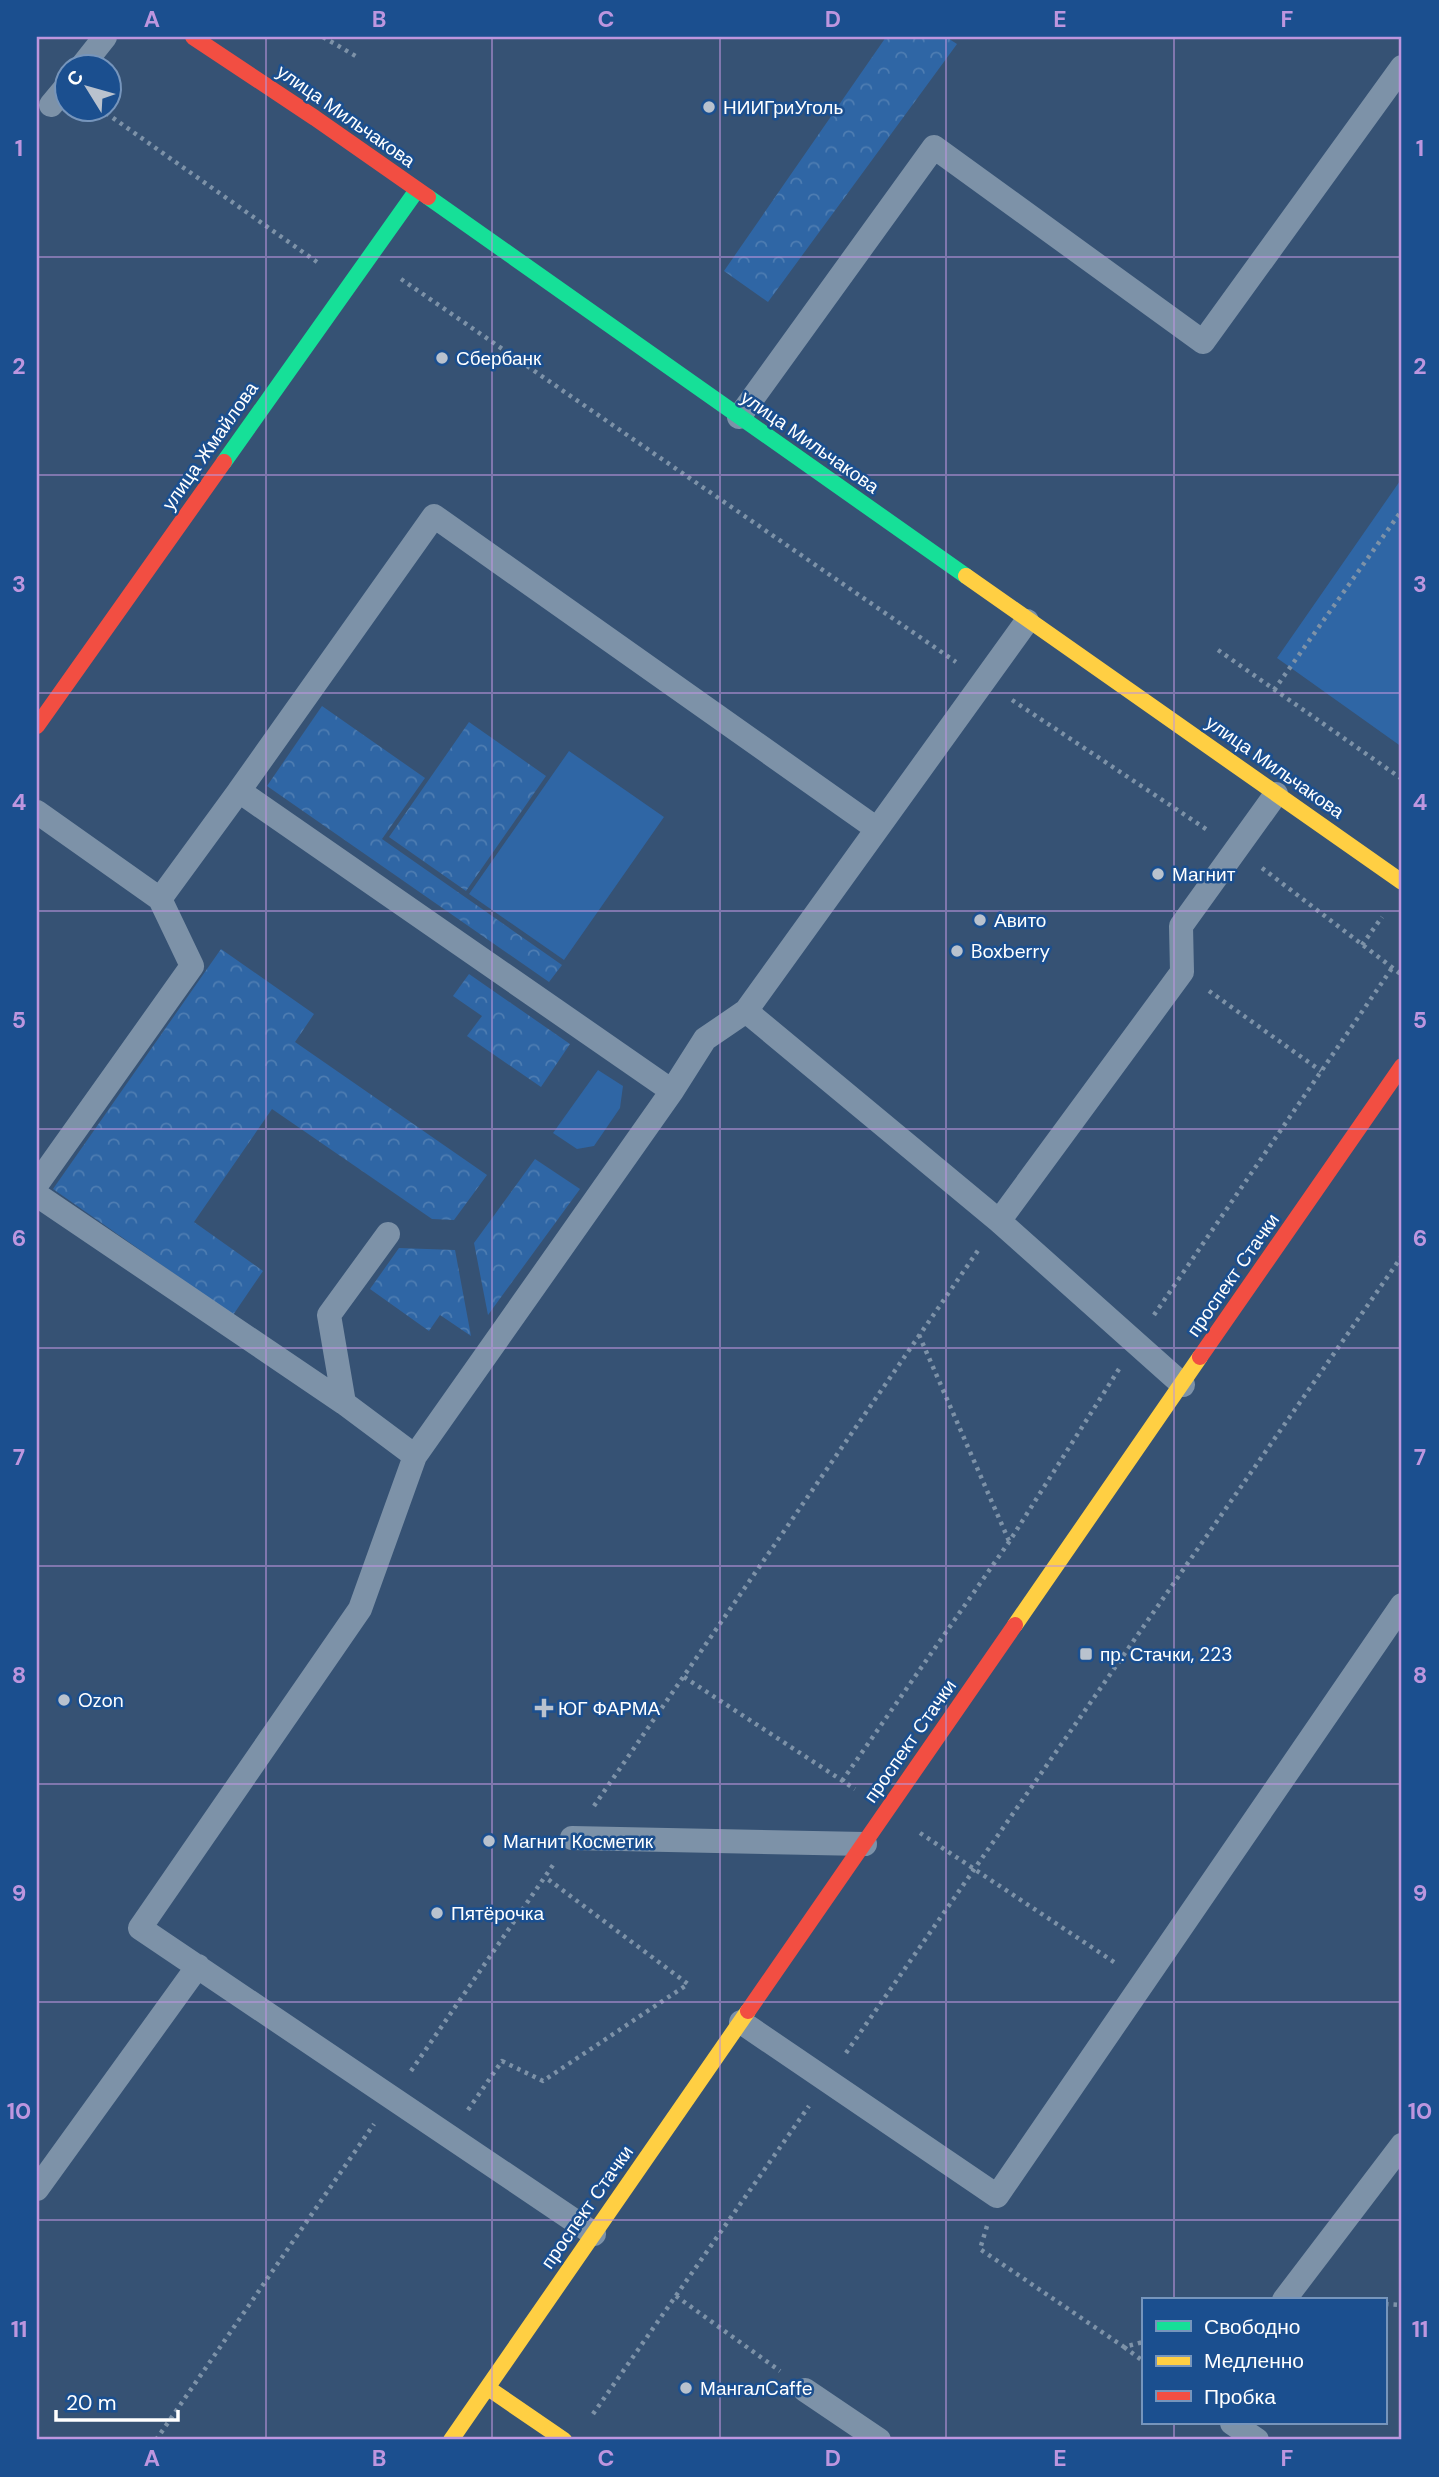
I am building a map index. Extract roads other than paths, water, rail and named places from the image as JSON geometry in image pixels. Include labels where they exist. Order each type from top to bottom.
[{"type":"street","name":"улица Мильчакова","points":[[204,39],[1027,621],[1402,882]]},
{"type":"street","name":"улица Жмайлова","points":[[37,726],[417,190]]},
{"type":"street","name":"проспект Стачки","points":[[451,2440],[1402,1066]]},
{"type":"street","points":[[488,2388],[564,2440]]},
{"type":"lane","points":[[93,52],[105,37]]},
{"type":"lane","points":[[738,417],[934,147],[1203,342],[1402,67]]},
{"type":"lane","points":[[160,899],[434,516],[877,829]]},
{"type":"lane","points":[[594,2234],[140,1928],[360,1609],[415,1456],[672,1091],[705,1039],[746,1011],[1027,621]]},
{"type":"lane","points":[[239,791],[672,1091]]},
{"type":"lane","points":[[999,1221],[1182,972],[1181,926],[1276,794]]},
{"type":"lane","points":[[37,812],[160,899],[192,966],[37,1184]]},
{"type":"lane","points":[[746,1011],[999,1221],[1183,1385]]},
{"type":"lane","points":[[37,1195],[344,1403],[415,1456]]},
{"type":"lane","points":[[344,1403],[329,1315],[388,1234]]},
{"type":"lane","points":[[741,2022],[997,2196],[1402,1605]]},
{"type":"lane","points":[[572,1838],[864,1844]]},
{"type":"lane","points":[[37,2189],[198,1966]]},
{"type":"lane","points":[[1286,2298],[1402,2145]]},
{"type":"lane","points":[[805,2390],[879,2440]]},
{"type":"lane","points":[[1233,2424],[1257,2440]]},
{"type":"place","name":"НИИГриУголь","points":[[709,107]]},
{"type":"place","name":"Сбербанк","points":[[442,358]]},
{"type":"place","name":"Магнит","points":[[1158,874]]},
{"type":"place","name":"Авито","points":[[980,920]]},
{"type":"place","name":"Boxberry","points":[[957,951]]},
{"type":"place","name":"пр. Стачки, 223","points":[[1086,1654]]},
{"type":"place","name":"Ozon","points":[[64,1700]]},
{"type":"place","name":"ЮГ ФАРМА","points":[[544,1708]]},
{"type":"place","name":"Магнит Косметик","points":[[489,1841]]},
{"type":"place","name":"Пятёрочка","points":[[437,1913]]},
{"type":"place","name":"МангалCaffe","points":[[686,2388]]}]
